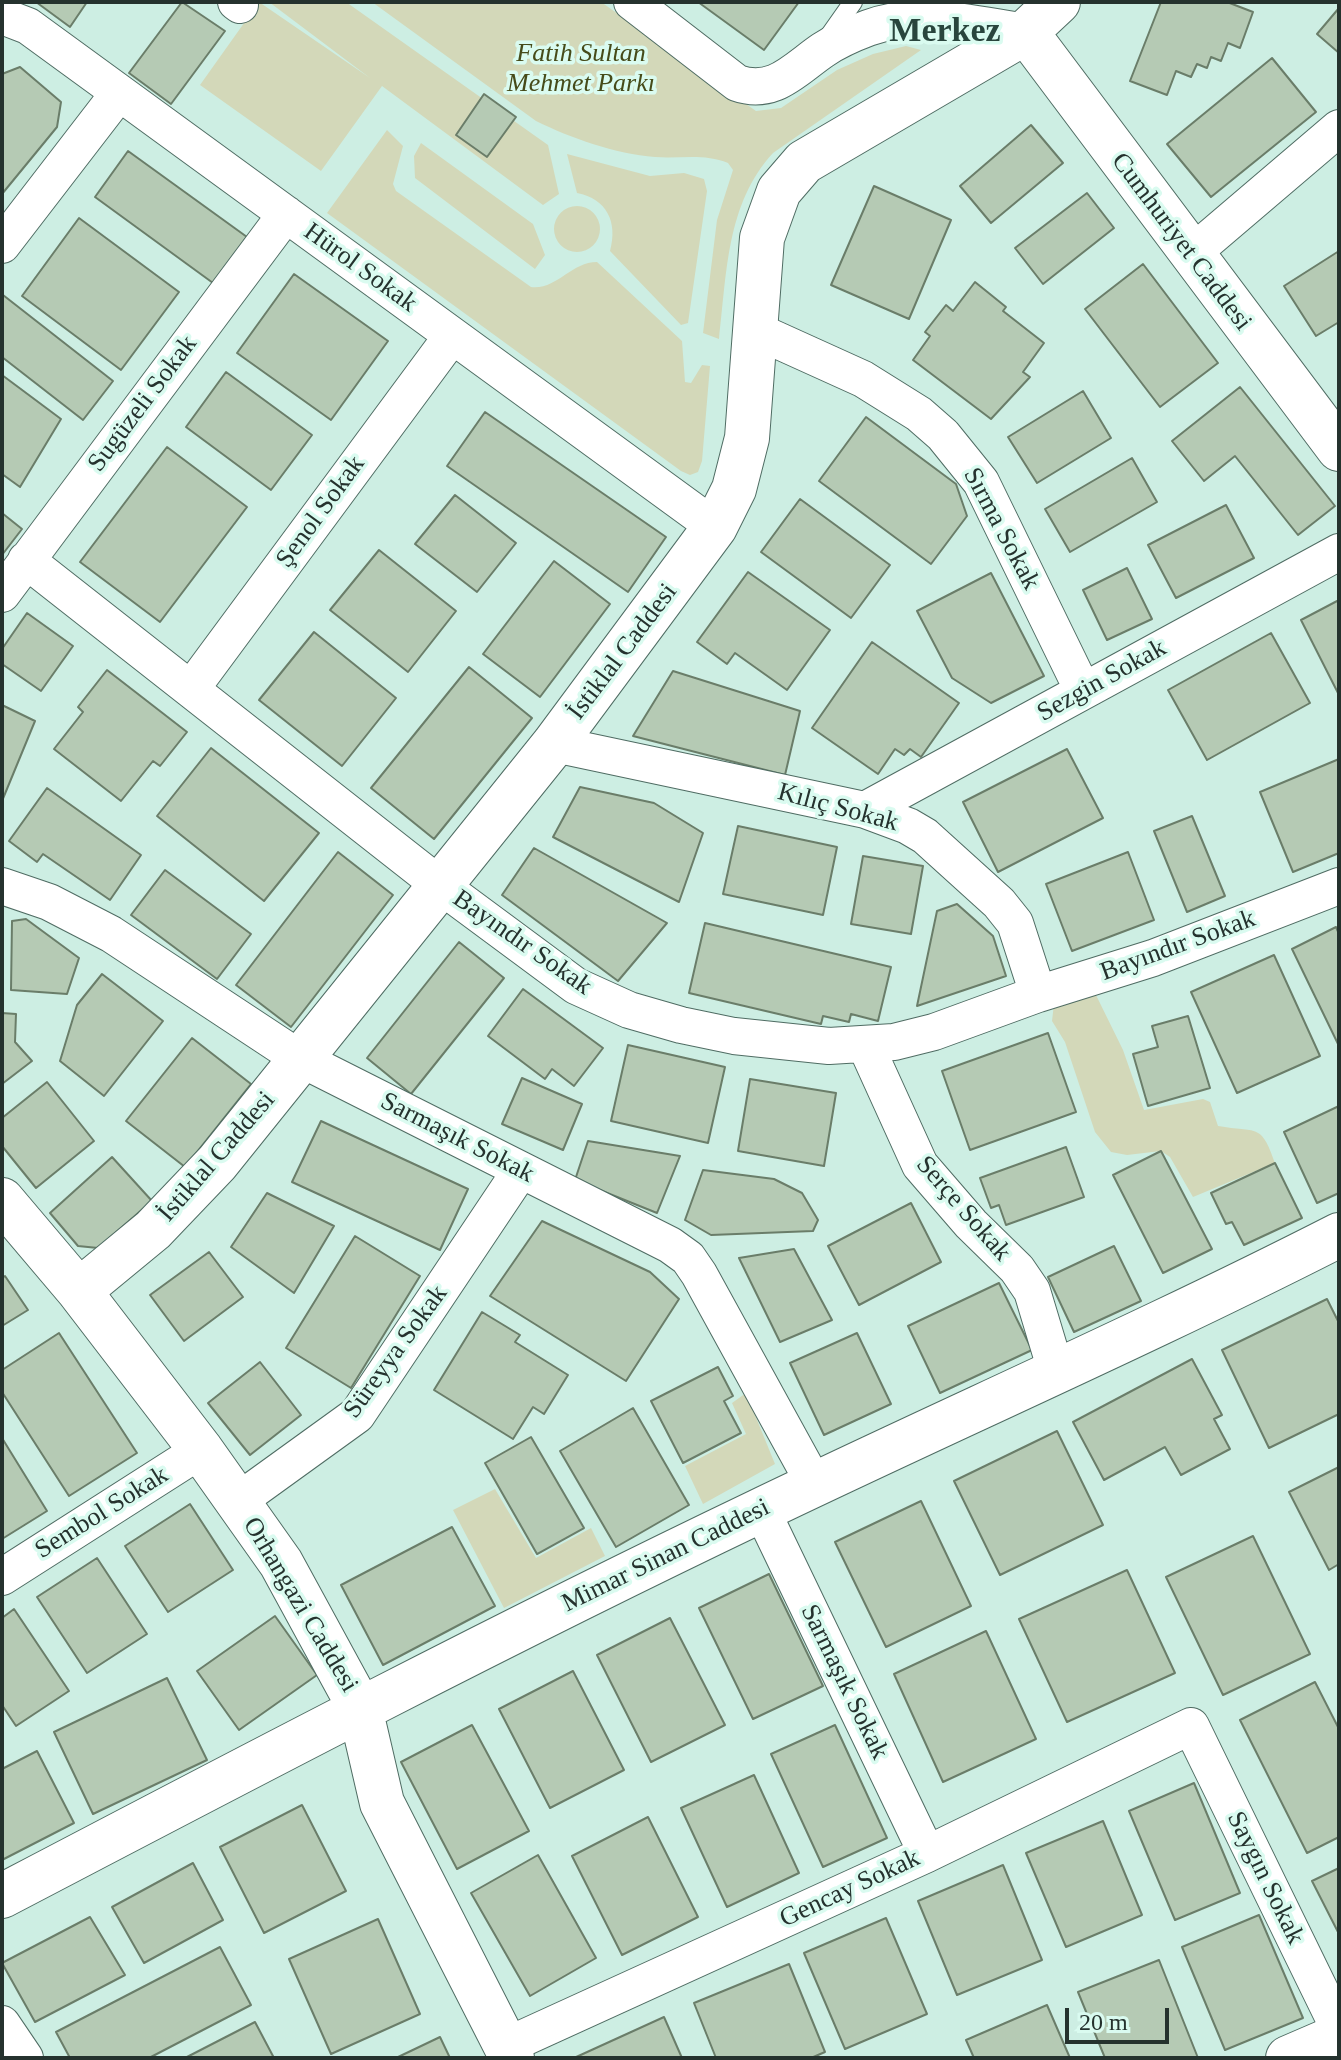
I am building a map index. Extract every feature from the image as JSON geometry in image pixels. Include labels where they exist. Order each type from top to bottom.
[{"type":"street","points":[[632,2],[737,83],[748,87],[779,83],[840,39],[900,18],[932,17],[1026,32]]},
{"type":"street","name":"İstiklal Caddesi","points":[[79,1291],[153,1230],[196,1186],[554,744],[715,527],[734,489],[747,438],[762,238],[770,210],[788,177],[823,149],[1026,32],[1058,2]]},
{"type":"street","name":"Hürol Sokak","points":[[2,16],[28,26],[715,527]]},
{"type":"street","name":"Cumhuriyet Caddesi","points":[[1026,32],[1190,255],[1339,449]]},
{"type":"street","points":[[2,245],[119,93]]},
{"type":"street","points":[[1190,255],[1339,128]]},
{"type":"street","name":"Sugüzeli Sokak","points":[[2,594],[286,214]]},
{"type":"street","name":"Sırma Sokak","points":[[757,331],[863,379],[919,414],[943,435],[981,482],[1083,691]]},
{"type":"street","name":"Şenol Sokak","points":[[191,689],[452,336]]},
{"type":"street","name":"Sezgin Sokak","points":[[865,810],[1339,552]]},
{"type":"street","name":"Bayındır Sokak","points":[[26,560],[441,886],[576,986],[629,1010],[734,1036],[829,1046],[894,1042],[934,1032],[1038,994],[1153,958],[1339,886]]},
{"type":"street","name":"Kılıç Sokak","points":[[554,744],[865,810],[908,826],[925,836],[999,903],[1015,923],[1038,994]]},
{"type":"street","name":"Sarmaşık Sokak","points":[[2,886],[49,902],[111,934],[299,1058],[670,1245],[688,1258],[815,1485]]},
{"type":"street","name":"Serçe Sokak","points":[[865,1044],[920,1165],[971,1224],[1017,1269],[1032,1291],[1057,1374]]},
{"type":"street","name":"Süreyya Sokak","points":[[238,1501],[357,1415],[521,1170]]},
{"type":"street","name":"Orhangazi Caddesi","points":[[2,1200],[79,1291],[201,1450],[281,1563],[360,1708],[382,1803],[509,2052]]},
{"type":"street","name":"Mimar Sinan Caddesi","points":[[2,1896],[360,1708],[761,1509],[1335,1247]]},
{"type":"street","name":"Sembol Sokak","points":[[2,1577],[201,1450]]},
{"type":"street","name":"Sarmaşık Sokak","points":[[761,1509],[927,1854]]},
{"type":"street","name":"Gencay Sokak","points":[[509,2052],[1191,1726]]},
{"type":"street","name":"Saygın Sokak","points":[[1191,1726],[1339,2029]]},
{"type":"street","points":[[2,2024],[25,2058]]},
{"type":"street","points":[[1288,2058],[1339,2036]]},
{"type":"lane","points":[[816,55],[853,2]]},
{"type":"green space","points":[[259,2],[370,78],[269,2],[346,2],[548,145],[559,194],[543,205],[382,86],[321,171],[200,85]]},
{"type":"green space","name":"Fatih Sultan Mehmet Parkı","points":[[372,2],[601,2],[756,111],[781,108],[837,70],[873,54],[906,46],[921,50],[773,153],[758,173],[746,194],[731,241],[719,339],[703,333],[717,220],[733,170],[728,163],[710,158],[655,157],[624,152],[594,144],[536,121]]},
{"type":"green space","points":[[387,130],[403,146],[393,184],[396,191],[531,287],[549,284],[579,266],[597,262],[682,341],[685,382],[691,383],[702,365],[710,366],[702,461],[698,472],[690,475],[681,471],[327,213]]},
{"type":"green space","points":[[421,143],[533,224],[545,255],[535,269],[415,178],[414,156]]},
{"type":"green space","points":[[567,154],[650,176],[684,173],[704,179],[707,191],[688,323],[681,325],[610,251],[612,231],[608,213],[596,201],[577,193]]},
{"type":"green space","points":[[577,206],[593,213],[600,229],[593,245],[577,252],[561,245],[554,229],[561,213]]},
{"type":"green space","points":[[1095,993],[1123,1050],[1144,1110],[1203,1099],[1210,1102],[1218,1126],[1249,1130],[1261,1135],[1275,1163],[1193,1197],[1170,1157],[1161,1151],[1127,1155],[1111,1152],[1095,1132],[1065,1042],[1052,1021],[1054,1004]]},
{"type":"green space","points":[[746,1393],[775,1464],[703,1504],[685,1466],[746,1434],[732,1403]]},
{"type":"green space","points":[[495,1489],[536,1558],[591,1528],[605,1556],[504,1608],[453,1510]]},
{"type":"building","points":[[36,2],[87,2],[70,27]]},
{"type":"building","points":[[182,2],[225,31],[171,104],[129,73]]},
{"type":"building","points":[[698,2],[799,2],[764,50]]},
{"type":"building","points":[[1161,2],[1227,2],[1253,12],[1240,48],[1228,43],[1221,61],[1211,57],[1207,68],[1197,64],[1191,77],[1176,71],[1167,95],[1130,81]]},
{"type":"building","points":[[1339,8],[1339,53],[1317,34]]},
{"type":"building","points":[[1272,58],[1316,112],[1211,197],[1167,144]]},
{"type":"building","points":[[20,67],[61,102],[57,127],[2,194],[2,74]]},
{"type":"building","points":[[484,94],[516,117],[487,157],[456,135]]},
{"type":"building","points":[[1031,125],[1063,163],[991,223],[960,186]]},
{"type":"building","points":[[128,151],[247,237],[213,283],[95,197]]},
{"type":"building","points":[[874,186],[951,220],[909,319],[831,285]]},
{"type":"building","points":[[1087,193],[1114,228],[1043,284],[1015,248]]},
{"type":"building","points":[[79,218],[179,292],[121,370],[22,296]]},
{"type":"building","points":[[1339,251],[1339,322],[1316,336],[1284,286]]},
{"type":"building","points":[[1143,264],[1218,363],[1160,407],[1085,309]]},
{"type":"building","points":[[294,274],[388,341],[331,420],[237,353]]},
{"type":"building","points":[[975,282],[1006,307],[1003,311],[1044,343],[1023,372],[1030,377],[991,419],[913,360],[930,336],[925,332],[946,305],[953,311]]},
{"type":"building","points":[[3,295],[113,381],[83,420],[2,357]]},
{"type":"building","points":[[226,372],[312,435],[271,490],[186,427]]},
{"type":"building","points":[[2,375],[61,419],[20,487],[2,474]]},
{"type":"building","points":[[1240,387],[1335,506],[1298,535],[1235,456],[1204,481],[1172,441]]},
{"type":"building","points":[[1083,391],[1111,438],[1037,483],[1008,437]]},
{"type":"building","points":[[485,412],[666,537],[628,592],[447,466]]},
{"type":"building","points":[[866,417],[956,484],[967,516],[931,564],[819,481]]},
{"type":"building","points":[[167,447],[247,507],[160,622],[80,562]]},
{"type":"building","points":[[1132,458],[1157,502],[1070,552],[1045,509]]},
{"type":"building","points":[[455,495],[516,543],[477,592],[415,544]]},
{"type":"building","points":[[800,499],[890,565],[851,618],[761,552]]},
{"type":"building","points":[[1226,505],[1254,558],[1176,598],[1148,545]]},
{"type":"building","points":[[2,513],[22,529],[2,555]]},
{"type":"building","points":[[379,550],[456,611],[408,672],[330,610]]},
{"type":"building","points":[[554,561],[610,604],[540,697],[483,654]]},
{"type":"building","points":[[1127,568],[1152,619],[1107,640],[1083,590]]},
{"type":"building","points":[[748,572],[830,630],[787,690],[735,653],[727,664],[697,642]]},
{"type":"building","points":[[991,573],[1044,676],[991,703],[952,678],[917,611]]},
{"type":"building","points":[[1339,600],[1339,695],[1301,620]]},
{"type":"building","points":[[27,613],[73,646],[41,691],[2,664],[2,649]]},
{"type":"building","points":[[314,632],[396,698],[342,766],[259,700]]},
{"type":"building","points":[[1271,633],[1310,703],[1207,760],[1168,690]]},
{"type":"building","points":[[872,642],[959,703],[921,757],[910,749],[904,755],[895,749],[878,774],[812,728]]},
{"type":"building","points":[[469,667],[532,718],[434,839],[371,788]]},
{"type":"building","points":[[107,670],[187,732],[160,766],[153,761],[121,801],[54,749],[83,712],[78,707]]},
{"type":"building","points":[[673,671],[800,711],[785,775],[633,736]]},
{"type":"building","points":[[2,705],[35,721],[2,801]]},
{"type":"building","points":[[211,748],[319,833],[264,901],[157,816]]},
{"type":"building","points":[[1067,749],[1103,818],[998,872],[963,802]]},
{"type":"building","points":[[1339,759],[1339,853],[1293,872],[1260,792]]},
{"type":"building","points":[[580,787],[654,803],[703,833],[679,902],[553,837]]},
{"type":"building","points":[[47,788],[141,855],[110,900],[43,854],[37,862],[9,841]]},
{"type":"building","points":[[1192,816],[1225,896],[1187,912],[1154,831]]},
{"type":"building","points":[[738,826],[837,847],[823,915],[723,894]]},
{"type":"building","points":[[534,848],[667,923],[618,981],[502,895]]},
{"type":"building","points":[[338,852],[393,895],[291,1027],[236,985]]},
{"type":"building","points":[[1128,852],[1154,920],[1072,951],[1046,884]]},
{"type":"building","points":[[863,856],[923,866],[911,934],[851,924]]},
{"type":"building","points":[[165,870],[251,934],[217,979],[131,915]]},
{"type":"building","points":[[957,904],[993,936],[1006,976],[917,1006],[937,911]]},
{"type":"building","points":[[26,919],[79,958],[67,994],[11,990],[12,921]]},
{"type":"building","points":[[705,923],[891,967],[878,1021],[851,1014],[849,1022],[823,1016],[821,1024],[689,993]]},
{"type":"building","points":[[1336,927],[1339,934],[1339,1046],[1292,949]]},
{"type":"building","points":[[459,942],[504,978],[411,1094],[367,1058]]},
{"type":"building","points":[[1274,955],[1320,1056],[1237,1093],[1191,992]]},
{"type":"building","points":[[102,974],[163,1021],[104,1096],[60,1061],[77,1005]]},
{"type":"building","points":[[523,989],[603,1048],[574,1086],[552,1069],[545,1079],[488,1036]]},
{"type":"building","points":[[2,1013],[16,1014],[15,1042],[32,1061],[2,1084]]},
{"type":"building","points":[[1188,1016],[1210,1088],[1148,1106],[1133,1054],[1158,1047],[1152,1026]]},
{"type":"building","points":[[1048,1033],[1076,1112],[970,1150],[942,1071]]},
{"type":"building","points":[[192,1038],[251,1084],[185,1167],[126,1121]]},
{"type":"building","points":[[628,1045],[725,1067],[708,1143],[611,1121]]},
{"type":"building","points":[[522,1078],[582,1104],[563,1150],[502,1124]]},
{"type":"building","points":[[750,1079],[836,1093],[824,1166],[738,1151]]},
{"type":"building","points":[[47,1082],[94,1141],[36,1188],[2,1146],[2,1118]]},
{"type":"building","points":[[1339,1106],[1339,1193],[1317,1203],[1284,1132]]},
{"type":"building","points":[[321,1121],[468,1189],[440,1250],[292,1182]]},
{"type":"building","points":[[588,1141],[680,1156],[657,1213],[575,1180]]},
{"type":"building","points":[[1066,1147],[1084,1197],[1006,1225],[999,1205],[991,1208],[980,1178]]},
{"type":"building","points":[[1161,1151],[1212,1249],[1163,1273],[1113,1175]]},
{"type":"building","points":[[112,1157],[152,1201],[98,1248],[78,1246],[50,1213]]},
{"type":"building","points":[[1275,1163],[1302,1218],[1244,1245],[1232,1222],[1226,1224],[1211,1193]]},
{"type":"building","points":[[703,1170],[774,1179],[802,1193],[818,1220],[813,1231],[711,1235],[685,1220]]},
{"type":"building","points":[[267,1193],[334,1226],[294,1293],[231,1247]]},
{"type":"building","points":[[911,1203],[941,1262],[859,1305],[828,1246]]},
{"type":"building","points":[[542,1221],[650,1272],[679,1299],[626,1381],[490,1296]]},
{"type":"building","points":[[355,1236],[420,1276],[351,1388],[286,1348]]},
{"type":"building","points":[[1114,1246],[1141,1301],[1074,1332],[1048,1277]]},
{"type":"building","points":[[794,1249],[832,1320],[780,1342],[739,1258]]},
{"type":"building","points":[[209,1252],[243,1297],[184,1341],[150,1295]]},
{"type":"building","points":[[5,1276],[28,1310],[2,1326],[2,1278]]},
{"type":"building","points":[[999,1283],[1032,1350],[940,1393],[908,1326]]},
{"type":"building","points":[[1327,1299],[1339,1323],[1339,1414],[1269,1448],[1222,1350]]},
{"type":"building","points":[[482,1312],[520,1335],[515,1342],[568,1375],[544,1414],[533,1407],[513,1439],[434,1390]]},
{"type":"building","points":[[59,1333],[137,1453],[69,1496],[2,1392],[2,1370]]},
{"type":"building","points":[[857,1333],[891,1404],[824,1435],[790,1363]]},
{"type":"building","points":[[1192,1359],[1222,1415],[1214,1419],[1230,1449],[1181,1475],[1165,1447],[1104,1480],[1073,1422]]},
{"type":"building","points":[[260,1362],[301,1415],[250,1455],[208,1403]]},
{"type":"building","points":[[718,1367],[733,1396],[724,1401],[741,1433],[683,1463],[651,1401]]},
{"type":"building","points":[[633,1408],[689,1505],[616,1547],[560,1451]]},
{"type":"building","points":[[1057,1431],[1103,1525],[1000,1575],[954,1481]]},
{"type":"building","points":[[531,1437],[584,1528],[537,1554],[485,1463]]},
{"type":"building","points":[[2,1438],[47,1511],[2,1539]]},
{"type":"building","points":[[1339,1467],[1339,1564],[1329,1570],[1289,1492]]},
{"type":"building","points":[[921,1501],[971,1606],[886,1647],[835,1542]]},
{"type":"building","points":[[190,1504],[233,1570],[168,1612],[125,1546]]},
{"type":"building","points":[[452,1527],[495,1606],[383,1665],[341,1585]]},
{"type":"building","points":[[1253,1536],[1310,1654],[1223,1695],[1166,1577]]},
{"type":"building","points":[[97,1558],[147,1634],[87,1673],[37,1597]]},
{"type":"building","points":[[1127,1570],[1175,1673],[1067,1722],[1019,1619]]},
{"type":"building","points":[[769,1574],[823,1686],[753,1719],[699,1608]]},
{"type":"building","points":[[14,1609],[69,1691],[16,1726],[2,1705],[2,1618]]},
{"type":"building","points":[[275,1616],[317,1675],[239,1730],[197,1671]]},
{"type":"building","points":[[670,1618],[725,1725],[651,1762],[597,1655]]},
{"type":"building","points":[[986,1631],[1036,1739],[943,1782],[894,1674]]},
{"type":"building","points":[[573,1671],[624,1770],[550,1808],[499,1709]]},
{"type":"building","points":[[167,1678],[207,1760],[93,1814],[54,1732]]},
{"type":"building","points":[[1315,1682],[1339,1729],[1339,1837],[1307,1853],[1240,1720]]},
{"type":"building","points":[[472,1725],[529,1831],[457,1869],[401,1762]]},
{"type":"building","points":[[835,1725],[887,1838],[823,1867],[771,1754]]},
{"type":"building","points":[[37,1751],[74,1823],[2,1860],[2,1769]]},
{"type":"building","points":[[754,1775],[799,1873],[727,1907],[681,1808]]},
{"type":"building","points":[[1194,1783],[1240,1893],[1175,1920],[1129,1811]]},
{"type":"building","points":[[302,1805],[346,1891],[264,1933],[220,1847]]},
{"type":"building","points":[[648,1817],[698,1917],[622,1955],[572,1856]]},
{"type":"building","points":[[1103,1821],[1142,1915],[1066,1947],[1026,1853]]},
{"type":"building","points":[[538,1855],[596,1958],[530,1996],[471,1893]]},
{"type":"building","points":[[193,1863],[223,1920],[144,1963],[112,1907]]},
{"type":"building","points":[[1003,1865],[1042,1960],[957,1995],[918,1901]]},
{"type":"building","points":[[1339,1868],[1339,1934],[1312,1881]]},
{"type":"building","points":[[1259,1915],[1303,2018],[1225,2050],[1182,1947]]},
{"type":"building","points":[[90,1917],[125,1975],[35,2022],[2,1963]]},
{"type":"building","points":[[886,1918],[927,2014],[845,2049],[804,1953]]},
{"type":"building","points":[[378,1919],[420,2014],[331,2054],[289,1959]]},
{"type":"building","points":[[220,1947],[251,2005],[149,2058],[70,2058],[56,2032]]},
{"type":"building","points":[[1159,1960],[1198,2058],[1105,2058],[1078,1992]]},
{"type":"building","points":[[789,1964],[825,2052],[811,2058],[716,2058],[694,2003]]},
{"type":"building","points":[[1047,2005],[1070,2058],[974,2058],[966,2040]]},
{"type":"building","points":[[664,2017],[682,2058],[574,2058]]},
{"type":"building","points":[[255,2022],[274,2058],[185,2058]]},
{"type":"building","points":[[440,2037],[450,2058],[396,2058]]},
{"type":"district","name":"Merkez","points":[[945,32]]}]
